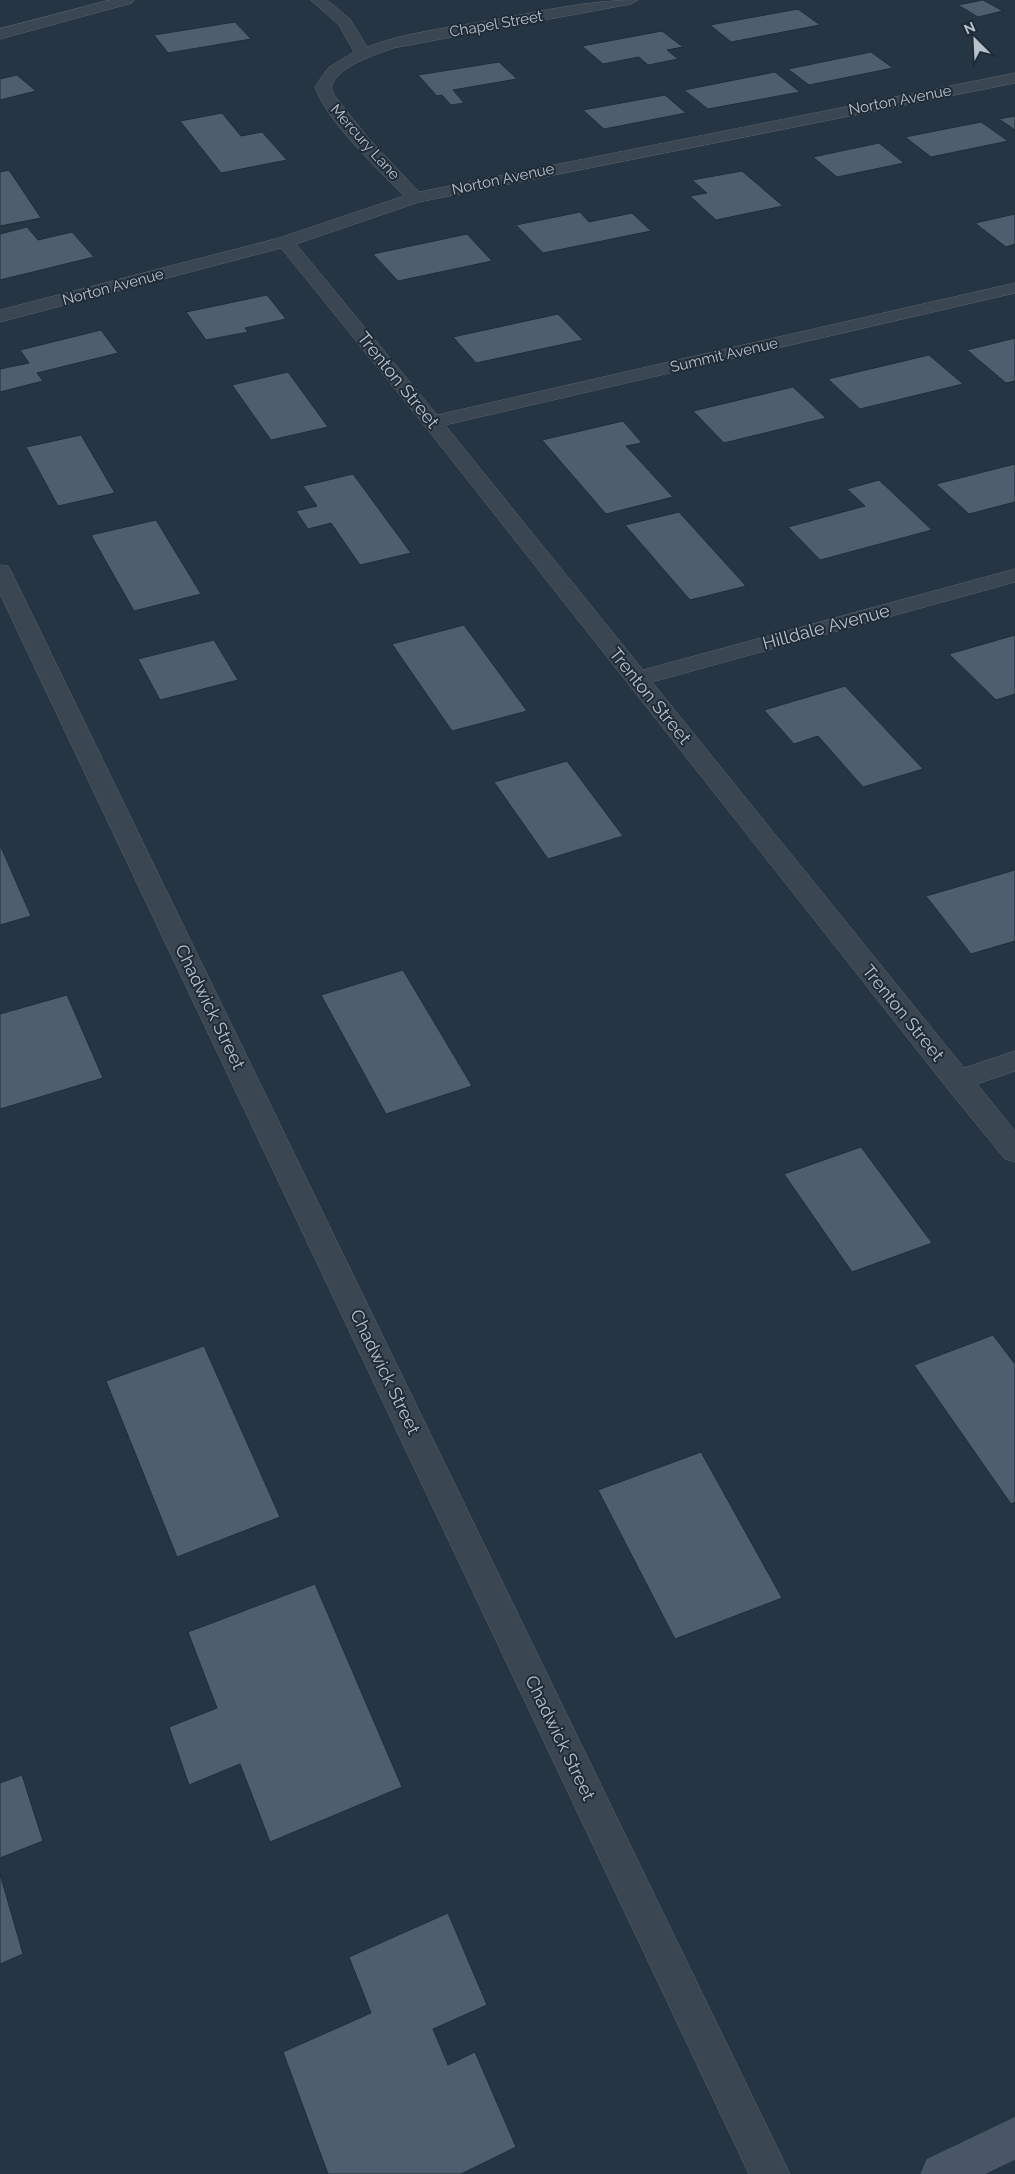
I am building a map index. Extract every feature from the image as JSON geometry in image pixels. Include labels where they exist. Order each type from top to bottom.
[{"type":"street","points":[[0,34],[127,0]]},
{"type":"street","points":[[318,0],[345,22],[363,54]]},
{"type":"street","name":"Chapel Street","points":[[363,54],[389,44],[426,36],[631,0]]},
{"type":"street","name":"Mercury Lane","points":[[363,54],[328,76],[323,89],[325,97],[339,115],[415,198]]},
{"type":"street","name":"Norton Avenue","points":[[0,316],[285,242],[415,198],[679,143],[1015,78]]},
{"type":"street","name":"Trenton Street","points":[[285,242],[432,422],[957,1081],[1015,1151]]},
{"type":"street","name":"Summit Avenue","points":[[432,422],[1015,288]]},
{"type":"street","name":"Chadwick Street","points":[[0,571],[770,2174]]},
{"type":"street","name":"Hilldale Avenue","points":[[636,679],[1015,575]]},
{"type":"street","points":[[957,1081],[1015,1061]]},
{"type":"street","points":[[941,2174],[1015,2138]]},
{"type":"building","points":[[983,0],[1003,11],[978,17],[958,5]]},
{"type":"building","points":[[798,9],[820,25],[731,42],[710,25]]},
{"type":"building","points":[[235,22],[251,39],[168,53],[154,35]]},
{"type":"building","points":[[662,31],[683,47],[667,50],[678,59],[648,65],[639,57],[603,64],[582,46]]},
{"type":"building","points":[[871,52],[893,68],[809,85],[788,69]]},
{"type":"building","points":[[499,62],[517,79],[453,90],[464,103],[451,105],[442,95],[437,96],[418,75]]},
{"type":"building","points":[[775,72],[800,92],[708,109],[684,90]]},
{"type":"building","points":[[17,75],[36,91],[0,100],[0,79]]},
{"type":"building","points":[[665,95],[686,113],[604,129],[583,110]]},
{"type":"building","points":[[222,113],[241,136],[262,132],[287,160],[221,173],[180,121]]},
{"type":"building","points":[[1015,116],[1015,130],[999,119]]},
{"type":"building","points":[[981,122],[1008,141],[931,157],[905,137]]},
{"type":"building","points":[[879,143],[904,163],[837,177],[813,157]]},
{"type":"building","points":[[9,170],[41,218],[0,226],[0,172]]},
{"type":"building","points":[[742,171],[783,206],[716,220],[690,196],[707,193],[692,180]]},
{"type":"building","points":[[580,212],[589,222],[632,213],[651,231],[543,253],[516,225]]},
{"type":"building","points":[[1015,214],[1015,244],[1006,247],[975,223]]},
{"type":"building","points":[[27,227],[38,240],[72,232],[94,257],[0,280],[0,234]]},
{"type":"building","points":[[467,234],[492,261],[398,281],[373,254]]},
{"type":"building","points":[[267,295],[286,319],[245,328],[248,332],[206,340],[186,312]]},
{"type":"building","points":[[558,314],[583,340],[476,363],[453,337]]},
{"type":"building","points":[[101,330],[118,353],[37,373],[43,381],[0,392],[0,369],[29,363],[20,350]]},
{"type":"building","points":[[1015,338],[1015,381],[1006,383],[967,350]]},
{"type":"building","points":[[929,355],[963,384],[860,409],[828,379]]},
{"type":"building","points":[[288,372],[328,427],[271,440],[232,385]]},
{"type":"building","points":[[793,387],[826,418],[724,443],[693,411]]},
{"type":"building","points":[[623,421],[642,443],[626,446],[673,497],[606,514],[542,440]]},
{"type":"building","points":[[81,435],[115,493],[58,506],[26,447]]},
{"type":"building","points":[[1015,464],[1015,502],[969,514],[936,484]]},
{"type":"building","points":[[353,474],[411,553],[360,565],[331,523],[308,529],[296,511],[317,506],[303,486]]},
{"type":"building","points":[[879,480],[932,530],[820,560],[788,527],[865,506],[847,489]]},
{"type":"building","points":[[679,512],[746,586],[690,600],[625,525]]},
{"type":"building","points":[[156,520],[201,594],[134,611],[91,535]]},
{"type":"building","points":[[464,625],[527,711],[452,731],[392,644]]},
{"type":"building","points":[[1015,635],[1015,694],[996,700],[949,654]]},
{"type":"building","points":[[214,640],[238,680],[160,700],[138,659]]},
{"type":"building","points":[[845,686],[923,769],[863,787],[818,736],[794,744],[764,710]]},
{"type":"building","points":[[567,761],[623,836],[548,859],[494,782]]},
{"type":"building","points":[[0,845],[31,916],[0,925]]},
{"type":"building","points":[[1015,870],[1015,941],[971,954],[926,896]]},
{"type":"building","points":[[403,970],[472,1086],[386,1114],[321,995]]},
{"type":"building","points":[[67,995],[103,1078],[0,1109],[0,1014]]},
{"type":"building","points":[[861,1147],[932,1243],[852,1272],[784,1174]]},
{"type":"building","points":[[993,1335],[1015,1364],[1015,1502],[1011,1504],[914,1365]]},
{"type":"building","points":[[204,1346],[280,1517],[177,1557],[106,1381]]},
{"type":"building","points":[[701,1452],[782,1598],[675,1639],[598,1490]]},
{"type":"building","points":[[315,1584],[402,1787],[270,1842],[240,1764],[189,1785],[169,1727],[217,1708],[188,1632]]},
{"type":"building","points":[[22,1775],[43,1841],[0,1858],[0,1783]]},
{"type":"building","points":[[0,1874],[23,1954],[0,1964]]},
{"type":"building","points":[[448,1913],[487,2005],[433,2029],[448,2065],[475,2052],[516,2147],[461,2174],[328,2174],[283,2052],[371,2013],[349,1957]]}]
